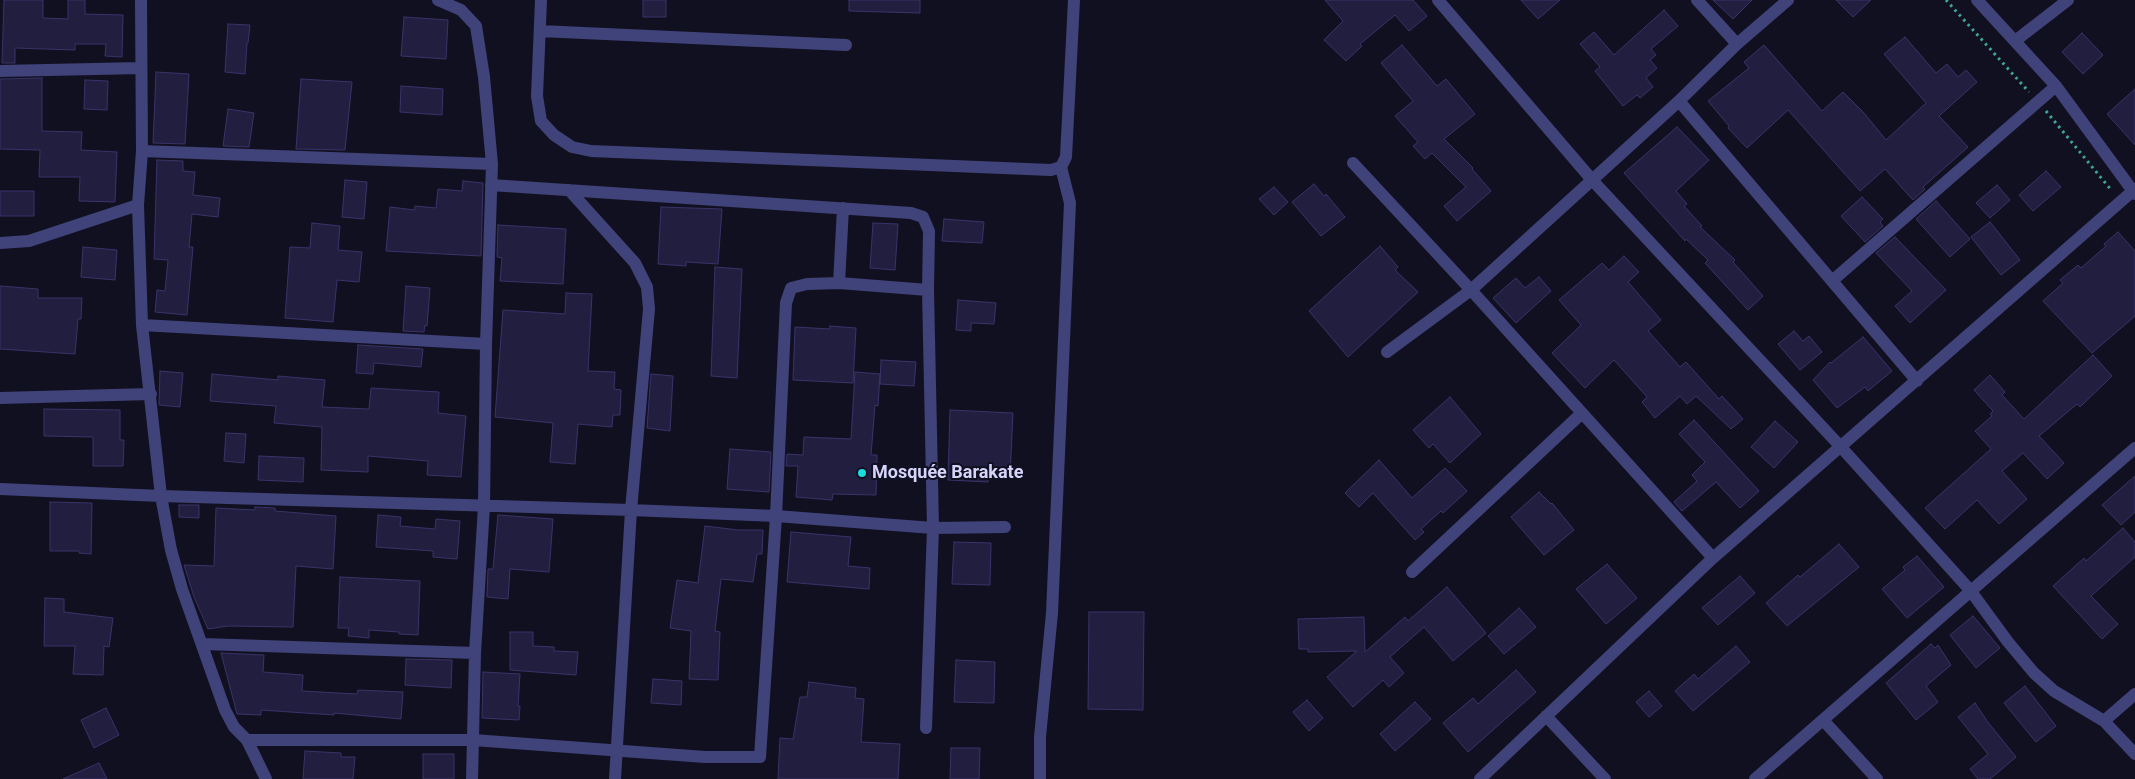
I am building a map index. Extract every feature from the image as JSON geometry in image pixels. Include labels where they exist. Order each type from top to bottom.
[{"type":"street","points":[[141,0],[142,151],[138,205],[142,325],[161,496],[171,550],[182,588],[225,710],[234,728],[247,740],[266,779]]},
{"type":"street","points":[[438,0],[461,10],[476,26],[484,77],[492,164],[486,344],[484,506],[475,653],[472,779]]},
{"type":"street","points":[[541,0],[538,96],[542,121],[554,135],[572,147],[591,151],[1051,170],[1060,167],[1066,157],[1074,0]]},
{"type":"street","points":[[1438,0],[1593,181],[1840,446],[1970,590],[2008,642],[2034,672],[2054,691],[2104,721],[2135,754]]},
{"type":"street","points":[[1697,0],[1737,44]]},
{"type":"street","points":[[1387,352],[1471,290],[1679,102],[1737,44],[1788,0]]},
{"type":"street","points":[[1480,779],[1713,558],[2134,191],[2056,86],[1977,0]]},
{"type":"street","points":[[2015,41],[2068,0]]},
{"type":"street","points":[[540,31],[846,45]]},
{"type":"street","points":[[0,71],[141,68]]},
{"type":"street","points":[[1832,282],[2056,86]]},
{"type":"street","points":[[1679,102],[1917,381]]},
{"type":"street","points":[[142,151],[492,164]]},
{"type":"street","points":[[1353,163],[1471,290],[1713,558]]},
{"type":"street","points":[[1040,779],[1040,737],[1052,613],[1070,203],[1060,167]]},
{"type":"street","points":[[491,184],[911,213],[923,217],[929,231],[928,290],[933,528],[926,728]]},
{"type":"street","points":[[569,190],[635,263],[647,287],[649,309],[632,510],[615,779]]},
{"type":"street","points":[[0,243],[38,239],[138,205]]},
{"type":"street","points":[[839,283],[843,208]]},
{"type":"street","points":[[247,740],[474,740],[705,757],[760,757],[776,516],[786,304],[791,288],[807,284],[839,283],[928,290]]},
{"type":"street","points":[[142,325],[486,344]]},
{"type":"street","points":[[0,398],[151,394]]},
{"type":"street","points":[[1412,572],[1582,413]]},
{"type":"street","points":[[1755,779],[2135,448]]},
{"type":"street","points":[[0,489],[776,516],[933,528],[1005,527]]},
{"type":"street","points":[[203,644],[475,653]]},
{"type":"street","points":[[2104,721],[2135,694]]},
{"type":"street","points":[[1546,716],[1605,779]]},
{"type":"street","points":[[1824,720],[1877,779]]},
{"type":"building","points":[[4,0],[43,0],[43,18],[68,19],[68,0],[85,0],[85,14],[123,15],[122,57],[105,56],[106,44],[75,44],[75,50],[15,48],[15,63],[2,63]]},
{"type":"building","points":[[643,0],[666,0],[666,17],[643,17]]},
{"type":"building","points":[[849,0],[920,0],[920,13],[849,11]]},
{"type":"building","points":[[1325,0],[1413,0],[1427,16],[1409,31],[1395,15],[1360,44],[1362,46],[1346,61],[1324,40],[1343,21]]},
{"type":"building","points":[[1521,0],[1560,0],[1538,19]]},
{"type":"building","points":[[1713,0],[1752,0],[1733,19]]},
{"type":"building","points":[[1836,0],[1871,0],[1853,17]]},
{"type":"building","points":[[1664,10],[1678,26],[1651,49],[1656,55],[1650,60],[1657,68],[1646,78],[1653,87],[1640,98],[1637,95],[1623,106],[1595,71],[1600,67],[1580,44],[1594,32],[1614,55]]},
{"type":"building","points":[[404,17],[448,20],[446,59],[401,56]]},
{"type":"building","points":[[228,24],[250,25],[245,74],[225,72]]},
{"type":"building","points":[[2082,33],[2103,55],[2083,74],[2062,52]]},
{"type":"building","points":[[1905,37],[1936,73],[1947,64],[1958,77],[1966,70],[1977,82],[1939,116],[1968,147],[1923,187],[1925,189],[1913,200],[1885,169],[1860,191],[1788,110],[1747,148],[1728,128],[1729,126],[1708,101],[1749,68],[1744,62],[1764,45],[1822,111],[1843,92],[1864,113],[1886,140],[1926,103],[1884,54]]},
{"type":"building","points":[[1402,45],[1437,86],[1446,79],[1475,114],[1444,139],[1473,168],[1491,191],[1457,221],[1444,206],[1466,187],[1432,153],[1425,159],[1413,146],[1418,142],[1395,116],[1413,101],[1381,63]]},
{"type":"building","points":[[156,72],[189,74],[185,144],[153,143]]},
{"type":"building","points":[[42,78],[42,131],[82,132],[81,150],[117,152],[115,202],[79,201],[80,177],[39,177],[40,150],[0,149],[0,79]]},
{"type":"building","points":[[301,79],[352,82],[345,150],[296,149]]},
{"type":"building","points":[[85,80],[108,81],[107,110],[84,109]]},
{"type":"building","points":[[401,86],[443,89],[442,115],[400,112]]},
{"type":"building","points":[[2135,89],[2135,145],[2107,114]]},
{"type":"building","points":[[228,109],[254,113],[249,147],[223,146]]},
{"type":"building","points":[[1677,127],[1709,160],[1676,191],[1687,204],[1684,206],[1702,226],[1700,227],[1735,260],[1733,262],[1763,296],[1748,310],[1705,263],[1708,260],[1686,239],[1685,241],[1624,173]]},
{"type":"building","points":[[157,160],[183,161],[183,171],[195,172],[193,195],[220,198],[218,217],[192,214],[189,247],[193,247],[187,315],[155,312],[157,290],[165,291],[168,260],[154,259]]},
{"type":"building","points":[[2046,171],[2061,187],[2033,211],[2019,195]]},
{"type":"building","points":[[345,180],[367,182],[364,219],[342,217]]},
{"type":"building","points":[[463,181],[483,183],[481,256],[386,251],[390,207],[415,210],[415,206],[436,208],[438,189],[462,191]]},
{"type":"building","points":[[1314,184],[1324,196],[1326,194],[1345,217],[1321,236],[1292,202]]},
{"type":"building","points":[[1997,185],[2010,200],[1990,218],[1976,203]]},
{"type":"building","points":[[1274,187],[1288,202],[1274,215],[1259,199]]},
{"type":"building","points":[[0,191],[34,191],[34,216],[0,216]]},
{"type":"building","points":[[1862,197],[1883,219],[1880,222],[1883,226],[1865,242],[1841,216]]},
{"type":"building","points":[[1936,201],[1970,239],[1950,257],[1916,219]]},
{"type":"building","points":[[661,207],[722,209],[718,264],[686,262],[686,266],[658,264]]},
{"type":"building","points":[[944,219],[984,222],[982,243],[942,241]]},
{"type":"building","points":[[1990,222],[2020,260],[2001,275],[1971,237]]},
{"type":"building","points":[[312,223],[340,226],[338,250],[362,252],[359,282],[337,280],[333,322],[285,318],[290,247],[310,248]]},
{"type":"building","points":[[873,223],[898,224],[895,270],[870,268]]},
{"type":"building","points":[[498,225],[566,229],[563,284],[500,281],[502,258],[497,257]]},
{"type":"building","points":[[2118,232],[2135,251],[2135,316],[2092,353],[2043,301],[2063,283],[2060,280],[2078,265],[2081,268],[2106,246],[2104,244]]},
{"type":"building","points":[[1895,237],[1946,290],[1910,323],[1895,306],[1912,291],[1876,253]]},
{"type":"building","points":[[1380,246],[1398,267],[1395,270],[1418,292],[1348,357],[1309,311]]},
{"type":"building","points":[[83,247],[117,250],[115,280],[81,277]]},
{"type":"building","points":[[1624,256],[1639,272],[1628,282],[1661,320],[1648,331],[1680,367],[1686,362],[1719,399],[1722,396],[1743,419],[1731,429],[1696,396],[1687,404],[1680,396],[1655,418],[1642,402],[1647,397],[1614,360],[1585,388],[1552,353],[1581,325],[1559,300],[1602,263],[1609,270]]},
{"type":"building","points":[[715,267],[742,269],[737,378],[711,376]]},
{"type":"building","points":[[1539,277],[1551,291],[1516,323],[1493,298],[1516,278],[1525,288]]},
{"type":"building","points":[[0,286],[38,289],[38,298],[82,298],[81,319],[78,319],[75,354],[0,349]]},
{"type":"building","points":[[406,286],[430,288],[427,326],[425,325],[424,332],[403,331]]},
{"type":"building","points":[[566,293],[592,294],[588,371],[615,372],[614,389],[621,390],[620,415],[613,415],[612,427],[578,424],[575,464],[550,462],[553,423],[495,417],[503,310],[565,314]]},
{"type":"building","points":[[958,300],[996,303],[994,324],[971,323],[971,331],[956,330]]},
{"type":"building","points":[[830,326],[856,328],[853,383],[793,380],[795,327],[830,329]]},
{"type":"building","points":[[1794,331],[1803,341],[1809,336],[1822,352],[1800,370],[1778,344]]},
{"type":"building","points":[[1863,337],[1892,371],[1868,391],[1865,387],[1837,408],[1813,380],[1830,362]]},
{"type":"building","points":[[358,345],[423,349],[421,367],[374,363],[373,374],[356,373]]},
{"type":"building","points":[[2093,355],[2112,376],[2080,407],[2077,404],[2039,436],[2064,463],[2047,479],[2023,453],[2002,471],[2027,499],[1999,524],[1977,500],[1945,529],[1925,508],[1991,449],[1975,431],[1992,416],[1990,414],[1993,411],[1974,390],[1990,375],[2005,392],[2002,395],[2024,419]]},
{"type":"building","points":[[881,360],[916,362],[914,386],[880,384]]},
{"type":"building","points":[[160,371],[183,373],[180,407],[159,405]]},
{"type":"building","points":[[855,372],[880,374],[878,406],[875,405],[871,455],[877,455],[876,495],[833,494],[832,500],[796,497],[798,466],[786,466],[787,454],[803,455],[804,437],[851,439]]},
{"type":"building","points":[[212,374],[278,380],[278,376],[325,380],[322,407],[369,409],[371,388],[439,392],[438,413],[466,416],[461,477],[427,475],[428,461],[368,456],[368,472],[321,470],[322,427],[274,423],[276,406],[210,401]]},
{"type":"building","points":[[651,374],[673,376],[670,431],[647,428]]},
{"type":"building","points":[[1450,397],[1481,434],[1450,463],[1433,444],[1429,448],[1413,430]]},
{"type":"building","points":[[44,409],[120,410],[120,440],[124,440],[123,466],[93,466],[93,437],[44,436]]},
{"type":"building","points":[[950,410],[1013,413],[1010,476],[988,475],[988,482],[948,480]]},
{"type":"building","points":[[1694,420],[1759,491],[1740,508],[1716,482],[1682,511],[1674,502],[1697,481],[1692,475],[1705,462],[1679,434]]},
{"type":"building","points":[[1775,421],[1798,442],[1774,468],[1751,447]]},
{"type":"building","points":[[226,433],[246,434],[244,463],[224,461]]},
{"type":"building","points":[[730,449],[771,452],[769,492],[727,489]]},
{"type":"building","points":[[259,456],[304,458],[303,482],[258,480]]},
{"type":"building","points":[[1379,460],[1412,498],[1445,468],[1467,491],[1443,513],[1441,511],[1421,529],[1424,532],[1415,540],[1373,493],[1359,507],[1345,493]]},
{"type":"building","points":[[2135,476],[2135,512],[2121,525],[2102,505]]},
{"type":"building","points":[[1539,492],[1552,503],[1574,530],[1544,555],[1511,517]]},
{"type":"building","points":[[50,502],[92,503],[91,554],[79,553],[79,551],[50,551]]},
{"type":"building","points":[[179,505],[199,505],[199,518],[179,517]]},
{"type":"building","points":[[255,507],[275,508],[275,511],[336,516],[333,569],[296,566],[293,627],[228,626],[208,629],[194,597],[184,565],[214,566],[216,508],[255,510]]},
{"type":"building","points":[[378,515],[401,517],[400,526],[435,529],[436,519],[460,521],[457,559],[433,557],[433,551],[376,547]]},
{"type":"building","points":[[498,515],[553,519],[549,572],[510,569],[508,599],[487,597],[488,569],[493,569]]},
{"type":"building","points":[[705,526],[738,530],[763,530],[762,554],[757,554],[753,582],[721,579],[715,631],[720,632],[718,680],[689,679],[691,631],[670,628],[677,580],[698,583]]},
{"type":"building","points":[[2123,528],[2135,542],[2135,557],[2091,596],[2118,624],[2102,639],[2053,586],[2084,558],[2086,561]]},
{"type":"building","points":[[791,532],[851,537],[848,566],[870,568],[869,589],[787,582]]},
{"type":"building","points":[[954,542],[991,543],[990,585],[952,584]]},
{"type":"building","points":[[1839,544],[1859,567],[1787,626],[1766,603],[1798,575],[1800,577]]},
{"type":"building","points":[[1917,556],[1944,587],[1907,618],[1882,589],[1905,570],[1903,567]]},
{"type":"building","points":[[1607,564],[1637,598],[1606,624],[1576,589]]},
{"type":"building","points":[[1740,576],[1755,593],[1718,625],[1702,608]]},
{"type":"building","points":[[340,577],[420,581],[418,635],[369,630],[369,638],[348,636],[349,628],[338,628]]},
{"type":"building","points":[[1447,587],[1486,633],[1453,661],[1424,627],[1390,657],[1404,673],[1389,687],[1383,680],[1353,707],[1327,677],[1357,651],[1308,652],[1308,649],[1299,649],[1298,619],[1364,617],[1365,652],[1405,617],[1408,621]]},
{"type":"building","points":[[45,598],[64,599],[64,612],[113,618],[109,647],[104,646],[103,675],[73,674],[75,646],[44,646]]},
{"type":"building","points":[[1519,608],[1536,627],[1504,654],[1488,636]]},
{"type":"building","points":[[1089,612],[1144,612],[1143,710],[1088,709]]},
{"type":"building","points":[[1973,616],[2000,648],[1976,668],[1950,635]]},
{"type":"building","points":[[510,632],[533,632],[533,646],[554,647],[554,651],[578,652],[576,675],[510,670]]},
{"type":"building","points":[[1931,644],[1935,648],[1938,645],[1951,665],[1926,686],[1938,702],[1916,720],[1886,683]]},
{"type":"building","points":[[1736,646],[1750,662],[1693,711],[1675,691],[1694,674],[1698,679]]},
{"type":"building","points":[[221,653],[264,655],[263,672],[303,675],[302,691],[357,694],[358,690],[403,692],[401,719],[334,713],[334,715],[261,710],[261,715],[237,714]]},
{"type":"building","points":[[406,659],[452,660],[451,688],[405,685]]},
{"type":"building","points":[[956,660],[995,662],[994,703],[954,702]]},
{"type":"building","points":[[1516,670],[1536,692],[1468,752],[1443,723],[1473,698],[1478,704]]},
{"type":"building","points":[[483,672],[520,674],[519,720],[482,718]]},
{"type":"building","points":[[653,679],[682,681],[681,705],[651,703]]},
{"type":"building","points":[[809,682],[856,688],[855,698],[864,699],[861,742],[900,744],[898,779],[778,779],[780,738],[793,739],[800,697],[807,697]]},
{"type":"building","points":[[2025,686],[2056,726],[2036,742],[2004,703]]},
{"type":"building","points":[[1649,691],[1662,706],[1649,717],[1636,702]]},
{"type":"building","points":[[1307,700],[1323,718],[1309,731],[1293,712]]},
{"type":"building","points":[[1415,702],[1431,719],[1395,751],[1380,734]]},
{"type":"building","points":[[1975,703],[2016,757],[1990,779],[1978,779],[1970,769],[1988,754],[1958,717]]},
{"type":"building","points":[[106,708],[119,735],[94,748],[81,720]]},
{"type":"building","points":[[951,748],[980,748],[979,779],[950,779]]},
{"type":"building","points":[[305,751],[341,753],[341,757],[355,757],[353,779],[303,779]]},
{"type":"building","points":[[423,754],[454,754],[454,779],[423,779]]},
{"type":"building","points":[[99,763],[107,779],[63,779]]},
{"type":"place","name":"Mosquée Barakate","points":[[862,473]]}]
